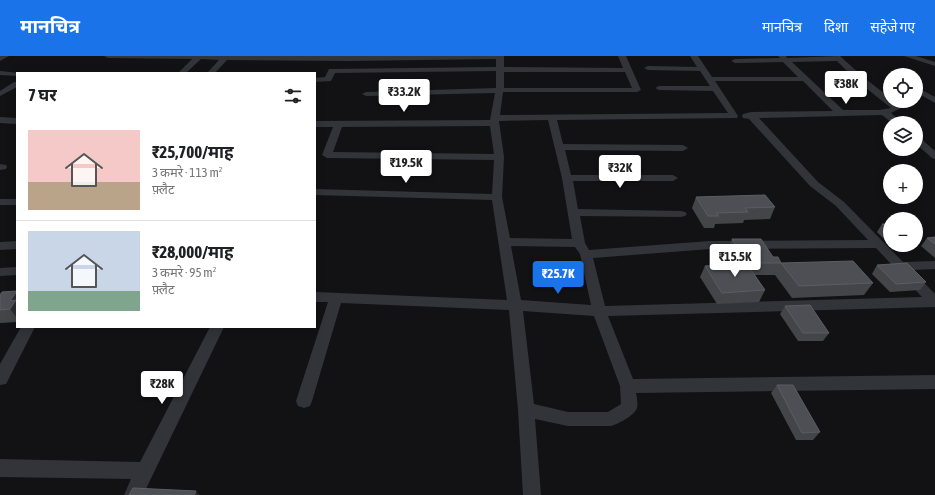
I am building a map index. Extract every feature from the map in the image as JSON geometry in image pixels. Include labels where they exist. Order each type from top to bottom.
[{"type":"street","points":[[0,59],[5,56]]},
{"type":"street","points":[[108,56],[225,58],[341,57],[500,61],[628,70]]},
{"type":"street","points":[[622,56],[642,100]]},
{"type":"street","points":[[694,56],[734,116]]},
{"type":"street","points":[[908,56],[935,64]]},
{"type":"street","points":[[921,56],[935,60]]},
{"type":"street","points":[[183,72],[199,57]]},
{"type":"street","points":[[211,72],[225,58]]},
{"type":"street","points":[[784,58],[841,113]]},
{"type":"street","points":[[316,124],[494,120],[552,117],[734,116],[884,112],[897,108],[859,78],[838,58],[784,58],[735,61]]},
{"type":"street","points":[[316,80],[328,79],[332,71],[500,61]]},
{"type":"street","points":[[500,61],[499,90],[494,120],[499,157],[497,197],[516,305],[532,495]]},
{"type":"street","points":[[648,68],[703,69]]},
{"type":"street","points":[[0,73],[16,74]]},
{"type":"street","points":[[710,79],[805,79]]},
{"type":"street","points":[[0,94],[16,85]]},
{"type":"street","points":[[659,88],[716,89]]},
{"type":"street","points":[[366,94],[499,90],[637,90]]},
{"type":"street","points":[[923,93],[935,100]]},
{"type":"street","points":[[0,94],[16,95]]},
{"type":"street","points":[[884,112],[889,116]]},
{"type":"street","points":[[751,115],[814,184],[840,204],[935,302]]},
{"type":"street","points":[[526,410],[568,419],[611,419],[629,407],[628,386],[598,310],[552,117]]},
{"type":"street","points":[[0,120],[16,121]]},
{"type":"street","points":[[338,124],[327,155],[499,157]]},
{"type":"street","points":[[923,145],[935,156]]},
{"type":"street","points":[[560,147],[683,148]]},
{"type":"street","points":[[567,178],[673,178]]},
{"type":"street","points":[[316,192],[497,197]]},
{"type":"street","points":[[0,202],[16,202]]},
{"type":"street","points":[[574,212],[681,214]]},
{"type":"street","points":[[505,242],[582,248],[710,245],[879,244]]},
{"type":"street","points":[[0,246],[16,245]]},
{"type":"street","points":[[900,266],[935,265]]},
{"type":"street","points":[[0,272],[16,271]]},
{"type":"street","points":[[316,297],[516,305],[598,310],[935,302]]},
{"type":"street","points":[[304,401],[336,298]]},
{"type":"street","points":[[0,379],[27,328]]},
{"type":"street","points":[[133,495],[216,328]]},
{"type":"street","points":[[628,386],[935,382]]},
{"type":"street","points":[[0,468],[145,471]]},
{"type":"building","points":[[765,195],[775,207],[745,208],[748,212],[716,213],[719,216],[708,216],[696,197]]},
{"type":"building","points":[[935,237],[935,244],[927,238]]},
{"type":"building","points":[[732,239],[761,239],[773,257],[778,257],[781,263],[746,263]]},
{"type":"building","points":[[853,261],[873,283],[799,286],[781,263]]},
{"type":"building","points":[[746,263],[765,290],[722,293],[705,266]]},
{"type":"building","points":[[907,263],[926,282],[896,284],[877,265]]},
{"type":"building","points":[[16,291],[10,301],[16,300],[10,309],[0,310],[0,295],[2,292]]},
{"type":"building","points":[[810,305],[829,333],[803,333],[785,306]]},
{"type":"building","points":[[777,385],[793,385],[820,432],[802,433]]},
{"type":"building","points":[[133,488],[196,491],[194,495],[129,495]]}]
